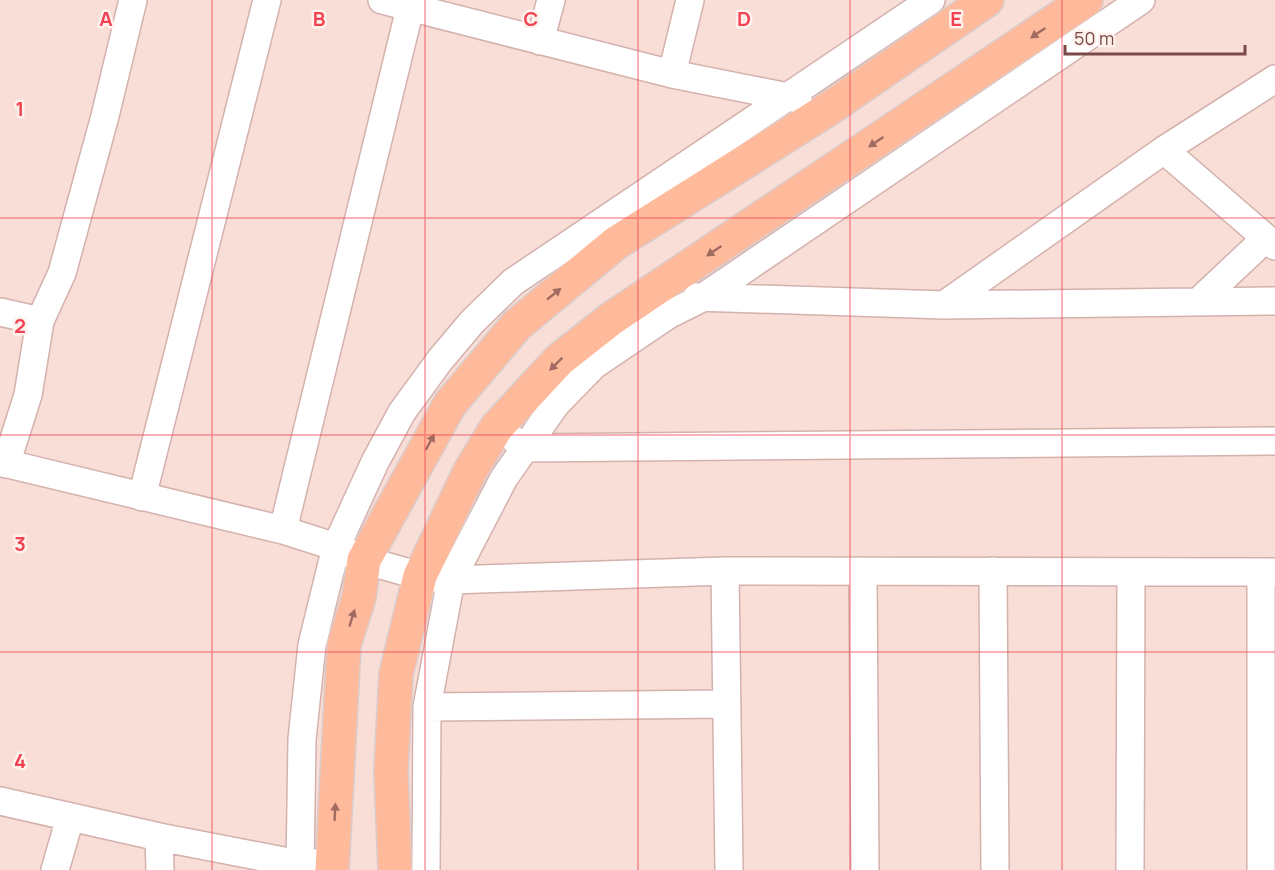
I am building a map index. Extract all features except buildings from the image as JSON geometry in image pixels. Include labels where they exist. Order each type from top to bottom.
[{"type":"main road","points":[[332,866],[344,645],[359,597],[350,554],[450,404],[517,325],[616,243],[830,108],[987,0]]},
{"type":"main road","points":[[395,870],[392,770],[396,674],[435,578],[470,471],[497,427],[560,360],[611,319],[1086,0]]},
{"type":"street","points":[[133,0],[105,116],[62,273],[40,321],[28,395],[3,463],[283,530],[350,554],[435,578],[725,571],[1268,572],[1261,870]]},
{"type":"street","points":[[142,497],[267,0]]},
{"type":"street","points":[[382,0],[411,4],[540,41],[672,74],[789,97],[830,108]]},
{"type":"street","points":[[540,41],[551,0]]},
{"type":"street","points":[[672,74],[690,0]]},
{"type":"street","points":[[299,867],[302,740],[312,645],[350,554],[375,462],[402,412],[440,360],[472,322],[513,282],[931,0]]},
{"type":"street","points":[[426,870],[427,707],[435,578],[556,404],[594,365],[668,315],[702,298],[1141,0]]},
{"type":"street","points":[[283,530],[411,4]]},
{"type":"street","points":[[944,305],[1164,150],[1275,79]]},
{"type":"street","points":[[1164,150],[1270,243],[1198,302]]},
{"type":"street","points":[[656,290],[702,298],[944,305],[1275,302]]},
{"type":"street","points":[[0,312],[40,321]]},
{"type":"street","points":[[497,427],[526,447],[1275,441]]},
{"type":"street","points":[[725,571],[729,870]]},
{"type":"street","points":[[863,571],[865,870]]},
{"type":"street","points":[[993,571],[995,870]]},
{"type":"street","points":[[1130,870],[1131,573]]},
{"type":"street","points":[[427,707],[727,704]]},
{"type":"street","points":[[0,801],[299,867],[332,866]]},
{"type":"street","points":[[55,870],[70,818]]},
{"type":"street","points":[[159,837],[160,870]]},
{"type":"shaded area","points":[[0,0],[1275,0],[1275,870],[0,870]]}]
